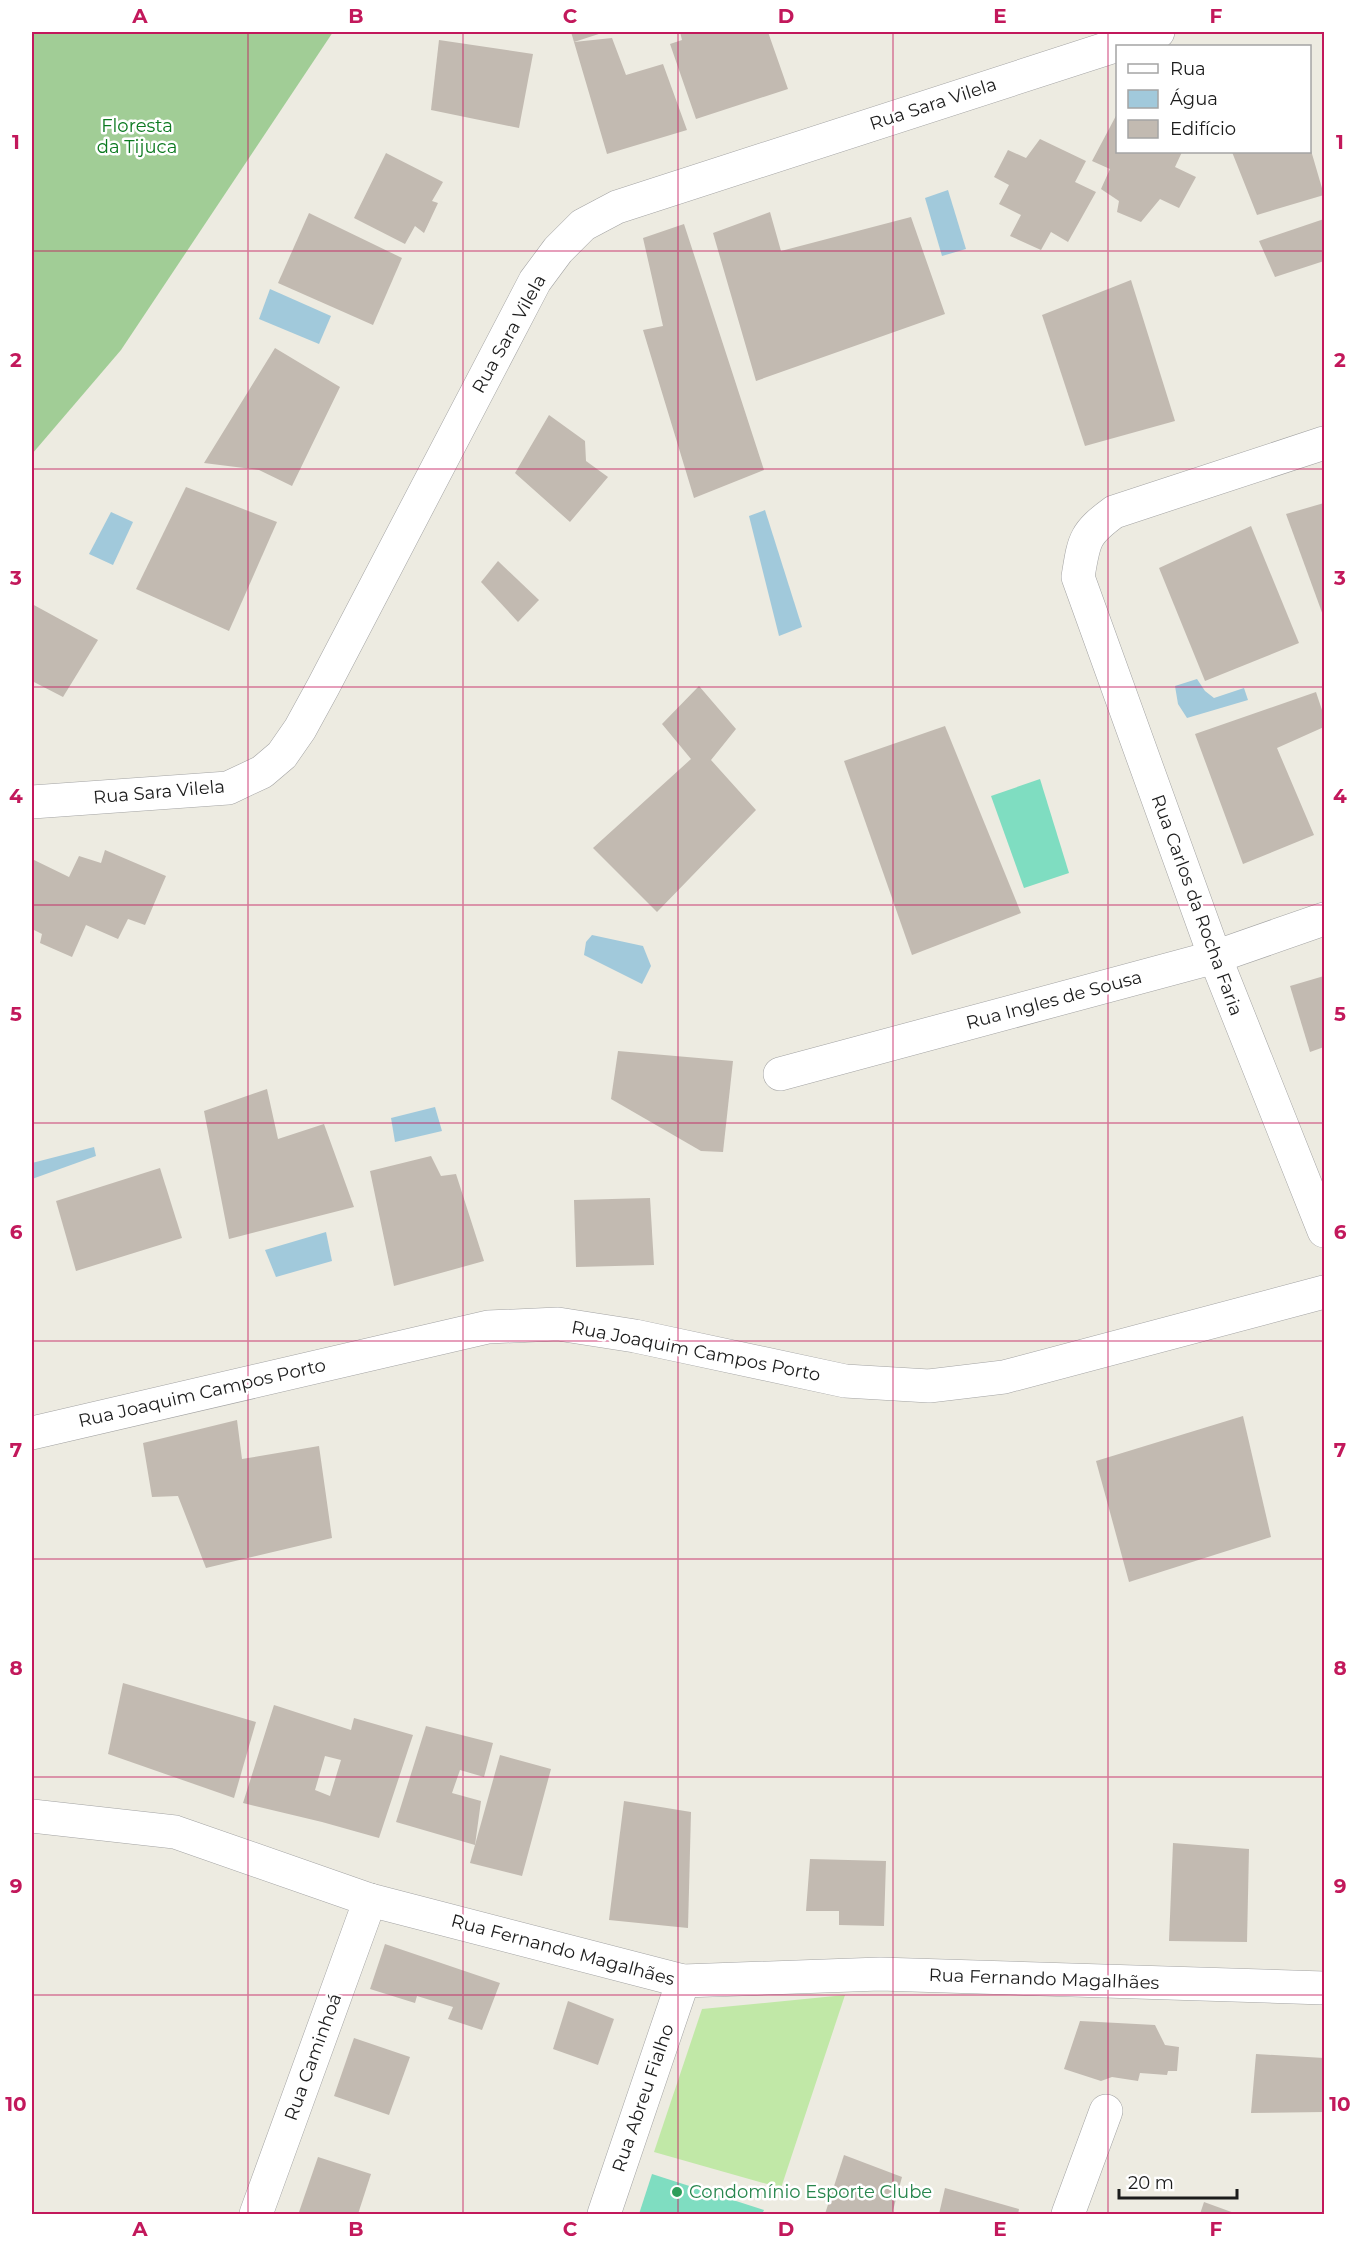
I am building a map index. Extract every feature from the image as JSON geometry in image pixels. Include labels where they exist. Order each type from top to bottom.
[{"type":"street","name":"Rua Sara Vilela","points":[[1118,45],[1158,32]]},
{"type":"street","name":"Rua Sara Vilela","points":[[32,802],[228,788],[262,772],[282,755],[300,729],[323,687],[535,281],[558,250],[583,225],[617,207],[1116,46]]},
{"type":"street","name":"Rua Carlos da Rocha Faria","points":[[1324,443],[1114,512],[1093,528],[1082,549],[1078,577],[1215,957],[1324,1231]]},
{"type":"street","name":"Rua Ingles de Sousa","points":[[780,1074],[1215,957],[1324,919]]},
{"type":"street","name":"Rua Joaquim Campos Porto","points":[[32,1432],[488,1327],[558,1324],[635,1336],[845,1381],[929,1386],[1004,1377],[1324,1292]]},
{"type":"street","name":"Rua Fernando Magalhães","points":[[32,1819],[175,1832],[370,1900],[683,1981],[880,1974],[1324,1988]]},
{"type":"street","name":"Rua Caminhoá","points":[[256,2214],[370,1900]]},
{"type":"street","name":"Rua Abreu Fialho","points":[[604,2214],[683,1981]]},
{"type":"street","points":[[1068,2214],[1106,2111]]},
{"type":"green space","name":"Floresta da Tijuca","points":[[32,32],[333,32],[121,350],[32,454]]},
{"type":"green space","points":[[1040,779],[1069,873],[1024,888],[991,796]]},
{"type":"green space","points":[[845,1995],[781,2188],[654,2152],[702,2009]]},
{"type":"green space","name":"Condomínio Esporte Clube","points":[[652,2174],[764,2210],[762,2214],[639,2214]]},
{"type":"water","points":[[948,190],[966,249],[942,256],[925,198]]},
{"type":"water","points":[[270,289],[331,316],[319,344],[259,319]]},
{"type":"water","points":[[765,510],[802,627],[779,636],[749,516]]},
{"type":"water","points":[[111,512],[133,522],[113,565],[89,554]]},
{"type":"water","points":[[1197,679],[1205,691],[1214,698],[1244,688],[1248,700],[1187,718],[1178,704],[1175,686]]},
{"type":"water","points":[[592,935],[643,946],[651,966],[642,984],[584,955],[586,942]]},
{"type":"water","points":[[435,1107],[442,1131],[395,1142],[391,1118]]},
{"type":"water","points":[[94,1147],[96,1156],[32,1179],[32,1163]]},
{"type":"water","points":[[326,1232],[332,1261],[276,1277],[265,1250]]},
{"type":"building","points":[[571,32],[605,32],[574,42]]},
{"type":"building","points":[[680,32],[768,32],[788,89],[696,119],[670,44],[682,40]]},
{"type":"building","points":[[612,38],[626,75],[663,64],[687,130],[607,154],[574,42]]},
{"type":"building","points":[[439,40],[533,54],[519,128],[431,110]]},
{"type":"building","points":[[1116,116],[1116,153],[1182,153],[1175,167],[1196,177],[1179,208],[1160,199],[1141,222],[1117,212],[1119,201],[1101,189],[1110,169],[1092,161]]},
{"type":"building","points":[[1040,139],[1086,161],[1075,182],[1096,192],[1068,242],[1051,232],[1041,250],[1010,236],[1021,215],[999,204],[1009,185],[994,177],[1008,150],[1026,158]]},
{"type":"building","points":[[1311,150],[1324,195],[1257,215],[1232,153],[1311,153]]},
{"type":"building","points":[[386,153],[443,182],[432,201],[438,203],[424,233],[415,226],[405,244],[354,218]]},
{"type":"building","points":[[770,212],[781,251],[911,217],[945,314],[756,381],[713,233]]},
{"type":"building","points":[[309,213],[402,258],[373,325],[278,283]]},
{"type":"building","points":[[1324,219],[1324,261],[1275,277],[1259,241]]},
{"type":"building","points":[[684,224],[764,470],[694,498],[643,330],[663,326],[643,238]]},
{"type":"building","points":[[1131,280],[1175,421],[1085,446],[1042,315]]},
{"type":"building","points":[[275,348],[340,387],[292,486],[259,470],[204,463]]},
{"type":"building","points":[[549,415],[585,441],[586,461],[608,477],[570,522],[515,473]]},
{"type":"building","points":[[186,487],[277,522],[229,631],[136,589]]},
{"type":"building","points":[[1324,503],[1324,618],[1286,514]]},
{"type":"building","points":[[1251,526],[1299,643],[1205,681],[1159,568]]},
{"type":"building","points":[[498,561],[539,600],[518,622],[481,582]]},
{"type":"building","points":[[32,604],[98,640],[63,697],[32,681]]},
{"type":"building","points":[[699,686],[736,729],[711,760],[756,810],[657,912],[593,848],[691,759],[662,724]]},
{"type":"building","points":[[1316,692],[1324,716],[1324,727],[1277,748],[1314,835],[1243,864],[1195,734]]},
{"type":"building","points":[[945,726],[1021,913],[912,955],[844,761]]},
{"type":"building","points":[[105,850],[166,876],[145,925],[128,919],[118,939],[86,925],[72,957],[40,943],[42,934],[32,929],[32,859],[69,877],[79,856],[101,863]]},
{"type":"building","points":[[1324,976],[1324,1047],[1310,1052],[1290,986]]},
{"type":"building","points":[[618,1051],[733,1061],[723,1152],[701,1151],[611,1099]]},
{"type":"building","points":[[267,1089],[278,1139],[324,1124],[354,1207],[229,1239],[204,1111]]},
{"type":"building","points":[[431,1156],[441,1176],[456,1174],[484,1261],[394,1286],[370,1171]]},
{"type":"building","points":[[160,1168],[182,1238],[76,1271],[56,1201]]},
{"type":"building","points":[[650,1198],[654,1265],[576,1267],[574,1200]]},
{"type":"building","points":[[1243,1416],[1271,1537],[1129,1582],[1096,1461]]},
{"type":"building","points":[[237,1420],[242,1459],[319,1446],[332,1538],[206,1568],[178,1496],[152,1497],[143,1443]]},
{"type":"building","points":[[123,1683],[256,1722],[234,1798],[108,1754]]},
{"type":"building","points":[[274,1705],[351,1730],[354,1718],[413,1735],[379,1838],[243,1803]],"holes":[[[325,1756],[341,1760],[330,1796],[315,1790]]]},
{"type":"building","points":[[426,1726],[493,1743],[484,1777],[460,1770],[452,1793],[481,1801],[475,1845],[396,1822]]},
{"type":"building","points":[[500,1755],[551,1769],[522,1876],[470,1863]]},
{"type":"building","points":[[624,1801],[691,1812],[688,1928],[609,1920]]},
{"type":"building","points":[[1173,1843],[1249,1849],[1247,1942],[1169,1941]]},
{"type":"building","points":[[810,1859],[886,1861],[884,1926],[839,1925],[839,1911],[806,1911]]},
{"type":"building","points":[[385,1944],[500,1983],[482,2030],[448,2019],[453,2007],[417,1996],[415,2003],[370,1989]]},
{"type":"building","points":[[568,2001],[614,2019],[598,2065],[553,2049]]},
{"type":"building","points":[[1080,2021],[1155,2025],[1165,2045],[1179,2047],[1177,2071],[1168,2071],[1167,2075],[1140,2073],[1138,2081],[1112,2077],[1101,2081],[1064,2069]]},
{"type":"building","points":[[354,2038],[410,2057],[389,2115],[334,2096]]},
{"type":"building","points":[[1256,2054],[1324,2058],[1324,2112],[1251,2113]]},
{"type":"building","points":[[844,2155],[902,2177],[892,2214],[825,2214]]},
{"type":"building","points":[[318,2157],[371,2174],[358,2214],[299,2212]]},
{"type":"building","points":[[945,2188],[1019,2209],[1018,2214],[939,2214]]},
{"type":"building","points":[[1204,2202],[1237,2214],[1200,2214]]},
{"type":"place","name":"Condomínio Esporte Clube","points":[[677,2192]]}]
